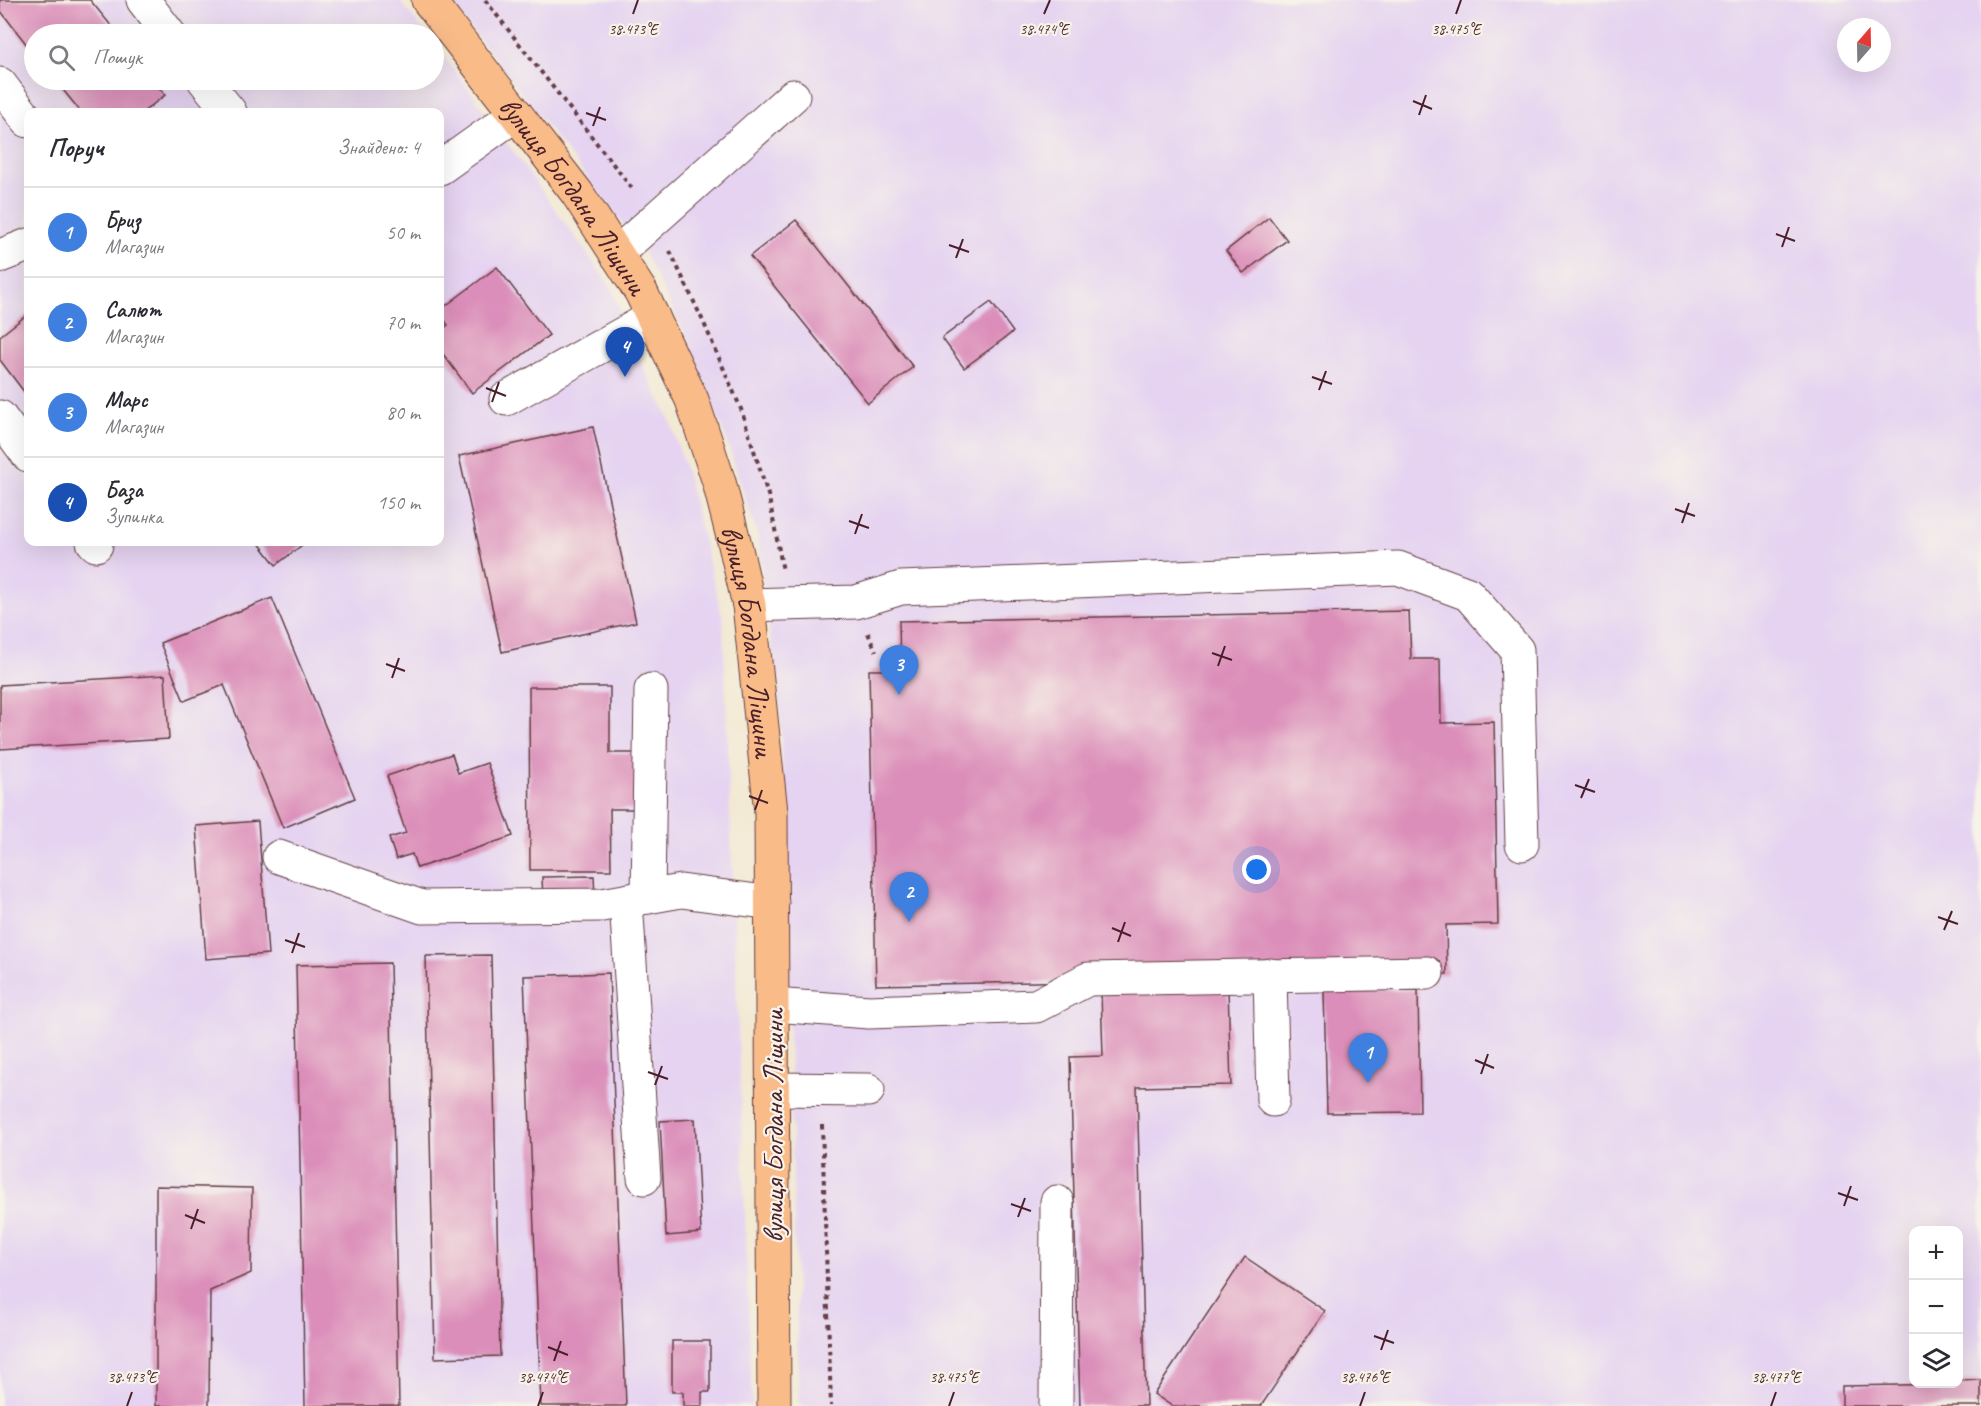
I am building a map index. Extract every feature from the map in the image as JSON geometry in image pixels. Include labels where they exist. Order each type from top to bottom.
[{"type":"main road","name":"вулиця Богдана Ліщини","points":[[428,0],[577,193],[641,292],[692,400],[719,482],[749,605],[771,812],[774,1406]]},
{"type":"lane","points":[[143,0],[162,24]]},
{"type":"lane","points":[[0,84],[24,116]]},
{"type":"lane","points":[[212,90],[227,108]]},
{"type":"lane","points":[[616,254],[793,96]]},
{"type":"lane","points":[[444,165],[516,114]]},
{"type":"lane","points":[[0,256],[24,247]]},
{"type":"lane","points":[[506,399],[653,317]]},
{"type":"lane","points":[[0,417],[24,450]]},
{"type":"lane","points":[[749,605],[856,602],[901,588],[1398,568],[1468,594],[1517,650],[1522,844]]},
{"type":"lane","points":[[644,1178],[637,899],[651,690]]},
{"type":"lane","points":[[279,857],[422,907],[602,905],[681,891],[772,903]]},
{"type":"lane","points":[[773,1005],[869,1012],[1036,1005],[1088,979],[1427,973]]},
{"type":"lane","points":[[1270,975],[1273,1100]]},
{"type":"lane","points":[[773,1089],[868,1090]]},
{"type":"lane","points":[[1056,1406],[1057,1202]]},
{"type":"path","points":[[821,1089],[831,1406]]},
{"type":"shaded area","points":[[0,0],[399,0],[418,24],[24,24],[24,90],[444,90],[444,57],[611,287],[642,365],[670,420],[687,475],[723,619],[752,1406],[0,1406]]},
{"type":"shaded area","points":[[449,0],[1981,0],[1981,1406],[799,1406],[781,722],[758,537],[727,441],[689,342],[642,248]]},
{"type":"building","points":[[0,0],[90,0],[110,24],[24,24],[24,41],[0,10]]},
{"type":"building","points":[[63,90],[161,90],[165,95],[148,108],[78,108]]},
{"type":"building","points":[[1269,217],[1287,240],[1243,273],[1226,251]]},
{"type":"building","points":[[796,220],[913,367],[868,403],[750,256]]},
{"type":"building","points":[[497,267],[549,335],[472,393],[444,355],[444,328],[448,325],[444,320],[444,307]]},
{"type":"building","points":[[991,302],[1013,332],[964,368],[942,338]]},
{"type":"building","points":[[24,317],[24,392],[0,360],[0,336]]},
{"type":"building","points":[[593,427],[636,622],[502,652],[459,456]]},
{"type":"building","points":[[261,546],[301,546],[276,565]]},
{"type":"building","points":[[272,598],[355,798],[283,828],[224,685],[184,701],[160,643]]},
{"type":"building","points":[[1409,611],[1411,659],[1440,659],[1441,723],[1494,722],[1498,924],[1446,925],[1447,974],[876,985],[869,670],[900,670],[899,621]]},
{"type":"building","points":[[165,675],[169,739],[0,749],[0,685]]},
{"type":"building","points":[[529,687],[610,687],[610,753],[635,753],[635,809],[610,809],[611,870],[530,870]]},
{"type":"building","points":[[452,754],[458,773],[487,763],[513,836],[417,868],[412,854],[396,859],[389,838],[406,833],[387,776]]},
{"type":"building","points":[[258,821],[268,954],[206,959],[196,826]]},
{"type":"building","points":[[594,876],[595,897],[543,899],[542,877]]},
{"type":"building","points":[[491,955],[500,1356],[435,1358],[426,956]]},
{"type":"building","points":[[390,963],[399,1406],[305,1406],[296,965]]},
{"type":"building","points":[[609,973],[626,1406],[541,1406],[524,976]]},
{"type":"building","points":[[1228,988],[1231,1085],[1137,1087],[1146,1406],[1080,1406],[1070,1057],[1103,1056],[1101,992]]},
{"type":"building","points":[[1418,990],[1420,1112],[1327,1113],[1324,991]]},
{"type":"building","points":[[695,1119],[701,1233],[666,1236],[660,1121]]},
{"type":"building","points":[[156,1186],[252,1188],[251,1273],[210,1291],[209,1406],[156,1406]]},
{"type":"building","points":[[1245,1257],[1325,1311],[1261,1406],[1172,1406],[1154,1394]]},
{"type":"building","points":[[672,1341],[710,1341],[710,1392],[702,1392],[702,1406],[683,1406],[683,1392],[672,1392]]},
{"type":"building","points":[[1981,1380],[1981,1406],[1842,1406],[1842,1386],[1909,1385],[1909,1388],[1963,1388],[1963,1381]]},
{"type":"place","name":"База","points":[[625,377]]},
{"type":"place","name":"Марс","points":[[899,695]]},
{"type":"place","name":"Салют","points":[[909,922]]},
{"type":"place","name":"Бриз","points":[[1368,1083]]}]
